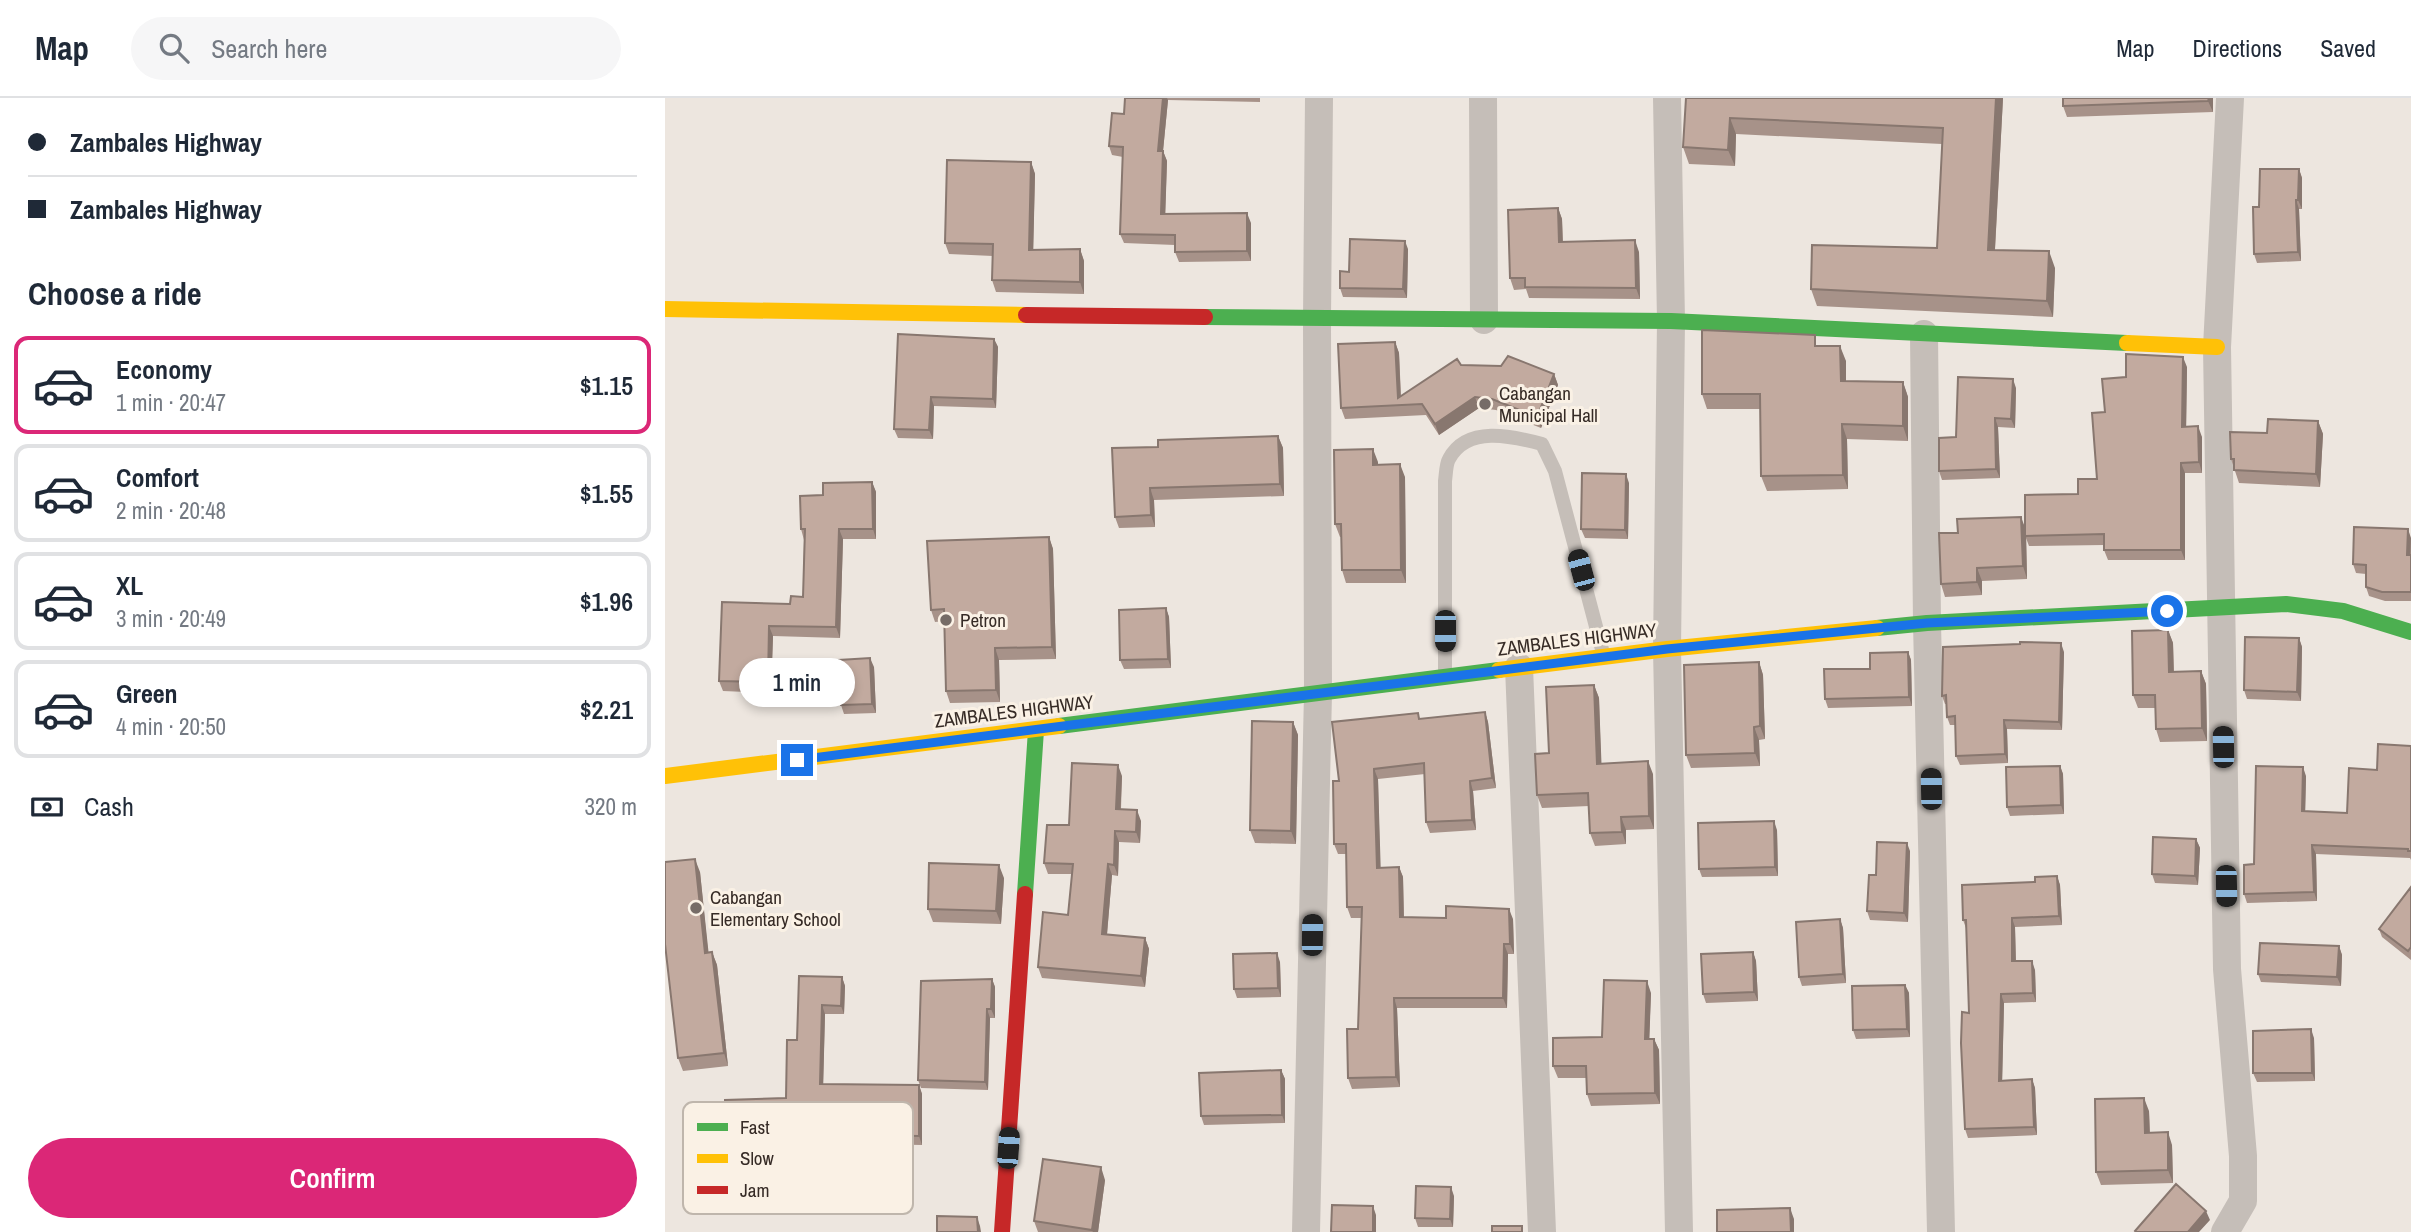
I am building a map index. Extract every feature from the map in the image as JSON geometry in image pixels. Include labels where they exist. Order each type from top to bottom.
[{"type":"street","points":[[1305,1232],[1318,693],[1319,98]]},
{"type":"street","points":[[1483,98],[1483,320]]},
{"type":"street","points":[[1667,98],[1671,321],[1667,649],[1679,1232]]},
{"type":"street","points":[[2225,1232],[2243,1201],[2243,1156],[2227,969],[2217,347],[2230,98]]},
{"type":"street","points":[[665,309],[1317,319],[1671,321],[2217,347]]},
{"type":"street","points":[[1924,334],[1927,623],[1941,1232]]},
{"type":"street","name":"ZAMBALES HIGHWAY","points":[[665,776],[1667,649],[1927,623],[2286,604],[2343,611],[2411,632]]},
{"type":"street","points":[[1519,667],[1542,1232]]},
{"type":"street","points":[[1002,1232],[1036,730]]},
{"type":"lane","points":[[1445,678],[1445,481],[1448,459],[1463,443],[1483,435],[1516,437],[1542,444],[1555,471],[1604,657]]},
{"type":"building","points":[[1125,98],[1163,98],[1158,151],[1163,151],[1161,214],[1247,213],[1247,251],[1175,252],[1175,235],[1120,234],[1123,147],[1109,146],[1112,113],[1124,114]]},
{"type":"building","points":[[1686,98],[1996,98],[1988,250],[2049,251],[2047,301],[1811,289],[1812,245],[1937,248],[1943,128],[1730,118],[1728,150],[1683,147]]},
{"type":"building","points":[[2063,98],[2209,98],[2208,101],[2063,106]]},
{"type":"building","points":[[947,160],[1031,162],[1029,250],[1080,249],[1080,282],[992,280],[993,244],[945,243]]},
{"type":"building","points":[[2260,169],[2299,169],[2296,200],[2298,252],[2254,254],[2253,207],[2259,207]]},
{"type":"building","points":[[1558,208],[1559,242],[1635,240],[1636,288],[1525,287],[1525,278],[1510,278],[1508,210]]},
{"type":"building","points":[[1350,239],[1405,241],[1403,289],[1340,288],[1340,271],[1349,272]]},
{"type":"building","points":[[1702,330],[1815,335],[1815,346],[1840,346],[1841,381],[1903,382],[1903,426],[1842,424],[1843,475],[1761,476],[1760,394],[1702,394]]},
{"type":"building","points":[[898,334],[994,339],[993,399],[931,397],[929,430],[894,429]]},
{"type":"building","points":[[1395,342],[1398,398],[1457,359],[1461,365],[1501,366],[1508,356],[1554,374],[1537,417],[1492,399],[1475,397],[1435,424],[1422,404],[1341,408],[1338,344]]},
{"type":"building","points":[[2126,354],[2183,357],[2182,427],[2198,426],[2199,462],[2181,463],[2181,550],[2104,550],[2104,534],[2025,536],[2025,495],[2078,494],[2078,479],[2097,479],[2092,413],[2105,412],[2102,379],[2126,377]]},
{"type":"building","points":[[1958,377],[2013,379],[2011,419],[1995,418],[1996,469],[1939,471],[1939,438],[1956,437]]},
{"type":"building","points":[[2268,419],[2318,421],[2316,474],[2234,470],[2230,432],[2267,433]]},
{"type":"building","points":[[1278,436],[1280,484],[1150,488],[1151,515],[1115,517],[1112,448],[1158,447],[1158,440]]},
{"type":"building","points":[[1373,449],[1373,465],[1400,464],[1401,570],[1342,570],[1341,524],[1335,524],[1334,450]]},
{"type":"building","points":[[1582,473],[1626,474],[1625,530],[1581,529]]},
{"type":"building","points":[[872,482],[873,529],[839,529],[836,627],[769,626],[768,682],[719,681],[722,602],[790,604],[791,596],[803,597],[805,529],[801,529],[800,496],[823,495],[823,483]]},
{"type":"building","points":[[2021,517],[2023,566],[1977,568],[1977,582],[1941,584],[1939,533],[1958,533],[1957,519]]},
{"type":"building","points":[[2354,527],[2408,529],[2407,555],[2411,555],[2411,592],[2382,592],[2366,587],[2366,565],[2353,564]]},
{"type":"building","points":[[1049,537],[1052,647],[995,648],[996,690],[946,691],[944,609],[931,610],[927,541]]},
{"type":"building","points":[[1166,608],[1168,659],[1120,660],[1119,610]]},
{"type":"building","points":[[2168,630],[2169,672],[2201,671],[2202,728],[2156,729],[2155,695],[2133,695],[2132,631]]},
{"type":"building","points":[[2245,637],[2299,638],[2297,692],[2244,690]]},
{"type":"building","points":[[2020,642],[2061,643],[2059,722],[2004,720],[2005,754],[1956,756],[1955,716],[1947,717],[1946,695],[1942,696],[1943,647]]},
{"type":"building","points":[[1908,652],[1909,697],[1825,699],[1824,669],[1870,669],[1870,653]]},
{"type":"building","points":[[870,658],[872,704],[841,705],[839,660]]},
{"type":"building","points":[[1759,662],[1760,726],[1754,727],[1755,753],[1686,755],[1684,665]]},
{"type":"building","points":[[1594,685],[1597,764],[1648,761],[1649,816],[1621,817],[1622,832],[1590,833],[1588,793],[1537,795],[1535,754],[1549,753],[1546,687]]},
{"type":"building","points":[[1485,712],[1492,778],[1470,781],[1472,820],[1426,822],[1424,763],[1374,769],[1377,868],[1399,867],[1400,917],[1446,918],[1446,906],[1509,909],[1510,944],[1504,944],[1503,998],[1394,998],[1396,1077],[1348,1078],[1347,1029],[1358,1029],[1362,907],[1347,907],[1346,844],[1334,844],[1333,781],[1339,781],[1332,722],[1418,713],[1419,719]]},
{"type":"building","points":[[1252,721],[1293,722],[1291,831],[1250,830]]},
{"type":"building","points":[[2378,744],[2411,746],[2411,851],[2312,845],[2314,892],[2244,894],[2244,865],[2254,864],[2256,766],[2303,767],[2302,811],[2347,813],[2349,768],[2377,770]]},
{"type":"building","points":[[1072,763],[1118,765],[1116,809],[1137,810],[1136,832],[1115,831],[1114,865],[1108,864],[1102,934],[1145,938],[1141,976],[1038,967],[1043,912],[1068,915],[1073,864],[1044,863],[1047,825],[1069,825]]},
{"type":"building","points":[[2060,766],[2061,805],[2007,807],[2006,767]]},
{"type":"building","points":[[1774,821],[1775,867],[1699,869],[1698,823]]},
{"type":"building","points":[[2153,837],[2196,839],[2195,876],[2152,874]]},
{"type":"building","points":[[1877,842],[1907,843],[1904,913],[1867,911],[1869,875],[1876,875]]},
{"type":"building","points":[[695,859],[705,953],[712,952],[724,1053],[678,1058],[665,944],[665,862]]},
{"type":"building","points":[[929,863],[999,865],[996,911],[928,909]]},
{"type":"building","points":[[2057,876],[2059,916],[2012,918],[2012,961],[2032,961],[2033,993],[2001,994],[1999,1081],[2032,1079],[2034,1127],[1965,1129],[1962,1012],[1969,1013],[1962,885],[2035,882],[2035,877]]},
{"type":"building","points":[[2411,887],[2411,947],[2408,951],[2379,929]]},
{"type":"building","points":[[1840,919],[1843,974],[1799,977],[1796,922]]},
{"type":"building","points":[[2260,943],[2339,946],[2337,977],[2258,974]]},
{"type":"building","points":[[1753,952],[1754,992],[1703,994],[1701,954]]},
{"type":"building","points":[[1277,953],[1278,988],[1234,989],[1233,954]]},
{"type":"building","points":[[799,976],[842,977],[841,1006],[822,1005],[820,1084],[919,1085],[919,1136],[913,1136],[913,1102],[725,1102],[786,1098],[787,1040],[797,1040]]},
{"type":"building","points":[[992,979],[991,1009],[987,1009],[985,1082],[918,1080],[921,981]]},
{"type":"building","points":[[1604,980],[1647,981],[1645,1039],[1654,1039],[1655,1093],[1587,1094],[1586,1066],[1553,1066],[1553,1038],[1602,1037]]},
{"type":"building","points":[[1905,985],[1907,1029],[1853,1030],[1852,986]]},
{"type":"building","points":[[2311,1029],[2312,1073],[2253,1073],[2253,1031]]},
{"type":"building","points":[[1281,1070],[1282,1115],[1201,1116],[1199,1073]]},
{"type":"building","points":[[2144,1098],[2145,1133],[2168,1132],[2168,1170],[2096,1172],[2095,1099]]},
{"type":"building","points":[[1043,1159],[1101,1167],[1092,1230],[1034,1221]]},
{"type":"building","points":[[2176,1184],[2206,1211],[2188,1232],[2136,1232],[2135,1231]]},
{"type":"building","points":[[1416,1186],[1451,1187],[1450,1219],[1415,1218]]},
{"type":"building","points":[[1332,1205],[1373,1206],[1373,1232],[1331,1232]]},
{"type":"building","points":[[1790,1208],[1791,1232],[1717,1232],[1717,1210]]},
{"type":"building","points":[[937,1216],[977,1217],[978,1232],[937,1232]]},
{"type":"building","points":[[1492,1226],[1522,1226],[1522,1232],[1492,1232]]},
{"type":"traffic: fast","points":[[1205,317],[1671,321],[2127,343]]},
{"type":"traffic: fast","points":[[1877,628],[2286,604],[2343,611],[2411,632]]},
{"type":"traffic: fast","points":[[1059,726],[1499,670]]},
{"type":"traffic: fast","points":[[1025,894],[1036,730]]},
{"type":"traffic: slow","points":[[665,309],[1026,315]]},
{"type":"traffic: slow","points":[[2127,343],[2217,347]]},
{"type":"traffic: slow","points":[[1499,670],[1667,649],[1877,628]]},
{"type":"traffic: slow","points":[[665,776],[1059,726]]},
{"type":"traffic: jam","points":[[1026,315],[1205,317]]},
{"type":"traffic: jam","points":[[1002,1232],[1025,894]]},
{"type":"place","name":"Cabangan Municipal Hall","points":[[1485,404]]},
{"type":"place","name":"Petron","points":[[946,620]]},
{"type":"place","name":"Cabangan Elementary School","points":[[696,908]]},
{"type":"route","points":[[797,760],[1667,649],[1927,623],[2167,611]]}]
